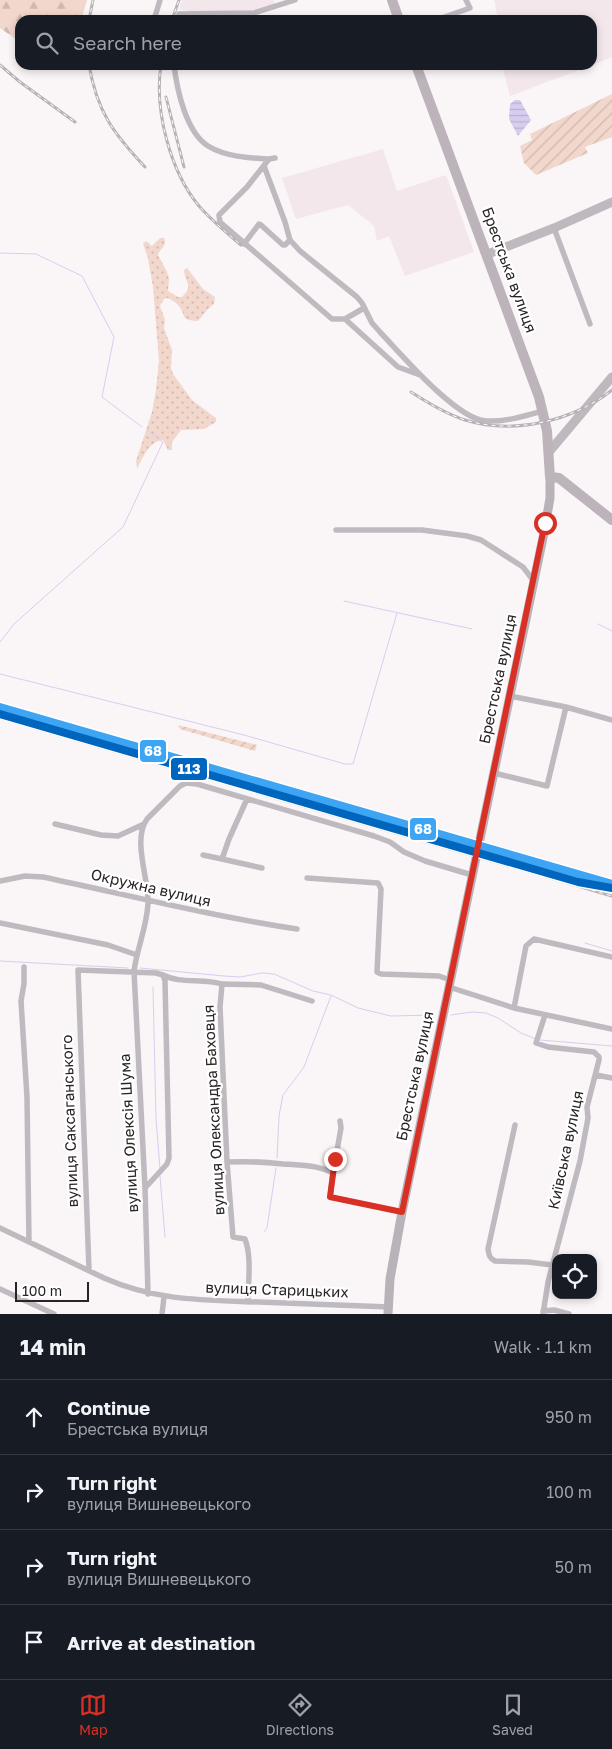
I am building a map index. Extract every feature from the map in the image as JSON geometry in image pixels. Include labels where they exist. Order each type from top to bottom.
[{"type":"highway","points":[[392,0],[397,15]]},
{"type":"highway","name":"Брестська вулиця","points":[[418,70],[540,397],[549,452],[550,477]]},
{"type":"highway","points":[[550,477],[559,478],[612,520]]},
{"type":"main road","points":[[488,254],[554,228],[612,202]]},
{"type":"main road","points":[[549,452],[612,377]]},
{"type":"main road","name":"Брестська вулиця","points":[[388,1310],[390,1279],[402,1212],[547,513],[550,477]]},
{"type":"street","points":[[156,15],[160,0]]},
{"type":"street","points":[[179,15],[254,12],[295,0]]},
{"type":"street","points":[[450,15],[470,8],[466,0]]},
{"type":"street","points":[[175,70],[184,110],[198,136],[208,146],[229,154],[253,158],[272,158],[219,215],[220,222],[332,319],[345,319],[364,308]]},
{"type":"street","points":[[264,166],[290,240],[300,251],[362,302],[372,323],[434,388],[472,417],[484,421],[513,418],[543,411]]},
{"type":"street","points":[[244,244],[259,224],[283,245],[286,245],[290,240]]},
{"type":"street","points":[[554,228],[590,324]]},
{"type":"street","points":[[345,319],[398,367],[422,376]]},
{"type":"street","points":[[336,530],[422,530],[467,536],[481,540],[523,567],[533,580]]},
{"type":"street","points":[[510,696],[566,707],[612,720]]},
{"type":"street","points":[[494,773],[547,786],[566,707]]},
{"type":"street","points":[[55,824],[101,835],[118,836],[144,824],[186,783],[197,784],[374,836],[390,842],[404,852],[425,861],[472,875]]},
{"type":"street","points":[[222,859],[247,800]]},
{"type":"street","name":"вулиця Олексія Шума","points":[[144,824],[141,847],[148,901],[146,925],[136,955],[134,972],[145,1188],[148,1294]]},
{"type":"street","points":[[203,855],[262,868]]},
{"type":"street","name":"Окружна вулиця","points":[[0,881],[25,876],[43,876],[148,901],[297,929]]},
{"type":"street","points":[[307,878],[378,883],[382,889],[377,972],[439,976],[449,984],[514,1008],[612,1029]]},
{"type":"street","points":[[0,923],[108,945],[136,955]]},
{"type":"street","points":[[514,1008],[526,946],[534,939],[612,956]]},
{"type":"street","points":[[24,968],[21,1001],[27,1097],[29,1242]]},
{"type":"street","name":"вулиця Саксаганського","points":[[89,1270],[78,970],[134,972]]},
{"type":"street","points":[[134,972],[156,973],[173,979],[222,984]]},
{"type":"street","points":[[145,1188],[167,1164],[169,1158],[165,981],[163,975]]},
{"type":"street","name":"вулиця Олександра Баховця","points":[[248,1302],[249,1268],[247,1243],[245,1239],[233,1237],[227,1162],[220,1007],[222,984],[261,985],[312,1001]]},
{"type":"street","name":"Київська вулиця","points":[[545,1015],[536,1042],[548,1047],[594,1052],[599,1057],[587,1107],[588,1118],[580,1161],[555,1254]]},
{"type":"street","points":[[596,1075],[612,1078]]},
{"type":"street","points":[[340,1121],[341,1128],[330,1197],[402,1212]]},
{"type":"street","points":[[514,1126],[505,1176],[488,1249],[489,1254],[491,1259],[495,1261],[552,1265]]},
{"type":"street","points":[[227,1162],[265,1161],[301,1164],[333,1173]]},
{"type":"street","name":"вулиця Старицьких","points":[[0,1228],[121,1286],[148,1294],[164,1297],[388,1310]]},
{"type":"street","name":"Київська вулиця","points":[[543,1313],[552,1265]]},
{"type":"street","points":[[0,1289],[54,1314]]},
{"type":"street","points":[[162,1314],[164,1297]]},
{"type":"street","points":[[543,1313],[554,1310],[569,1314]]},
{"type":"shaded area","points":[[182,0],[274,0],[275,4],[253,11],[193,12],[179,9]]},
{"type":"shaded area","points":[[494,0],[612,0],[612,57],[597,63],[597,15],[497,15]]},
{"type":"shaded area","points":[[503,70],[579,70],[510,96]]},
{"type":"shaded area","points":[[515,100],[520,100],[531,120],[518,136],[509,119],[510,104]]},
{"type":"shaded area","points":[[383,149],[397,191],[446,175],[474,252],[405,276],[389,236],[377,241],[374,226],[348,205],[296,219],[282,178]]},
{"type":"green space","points":[[0,0],[87,0],[82,15],[15,15],[15,38],[0,28]]},
{"type":"green space","points":[[612,94],[612,137],[585,147],[588,153],[536,175],[524,163],[520,146],[532,140],[530,134]]},
{"type":"green space","points":[[160,238],[164,238],[165,243],[158,255],[169,279],[168,291],[178,297],[182,297],[186,293],[188,284],[184,270],[187,268],[203,289],[215,297],[214,304],[198,321],[185,318],[181,308],[168,298],[164,299],[160,306],[165,320],[164,328],[172,350],[171,368],[173,374],[192,400],[216,418],[216,422],[204,429],[181,430],[172,442],[172,450],[168,450],[163,440],[158,441],[150,447],[137,468],[136,461],[152,412],[159,360],[153,287],[148,258],[143,244],[146,241],[152,246]]},
{"type":"green space","points":[[178,725],[257,745],[255,751],[180,729]]},
{"type":"waterway","points":[[0,253],[36,254],[82,276],[114,337],[102,397],[142,427]]},
{"type":"waterway","points":[[0,642],[14,624],[123,527],[163,442],[147,430]]},
{"type":"waterway","points":[[344,601],[472,629]]},
{"type":"waterway","points":[[0,674],[244,735],[345,764],[353,764],[397,613]]},
{"type":"waterway","points":[[598,624],[612,631]]},
{"type":"waterway","points":[[585,943],[612,951]]},
{"type":"waterway","points":[[0,961],[128,968]]},
{"type":"waterway","points":[[140,968],[240,977],[262,973],[274,974],[313,991],[331,995],[358,1008],[391,1016],[434,1015]]},
{"type":"waterway","points":[[153,987],[156,1119],[160,1169]]},
{"type":"waterway","points":[[277,1158],[279,1116],[283,1095],[304,1067],[331,996]]},
{"type":"waterway","points":[[451,1015],[472,1012],[486,1013],[498,1018],[521,1033],[536,1039]]},
{"type":"waterway","points":[[540,1040],[612,1046]]},
{"type":"waterway","points":[[264,1232],[267,1228],[276,1168]]},
{"type":"waterway","points":[[160,1176],[165,1237]]},
{"type":"railway","points":[[90,15],[93,0]]},
{"type":"railway","points":[[174,15],[179,0]]},
{"type":"railway","points":[[0,65],[75,122]]},
{"type":"railway","points":[[90,70],[92,82],[108,121],[124,144],[145,167]]},
{"type":"railway","points":[[160,70],[159,83],[162,120],[172,158],[180,176],[199,206],[214,222],[241,245]]},
{"type":"railway","points":[[166,97],[184,167]]},
{"type":"railway","points":[[411,392],[458,418],[503,426],[523,425],[561,417],[579,410],[612,390]]},
{"type":"railway","points":[[0,718],[612,896]]},
{"type":"transit line","name":"68","points":[[0,707],[612,884]]},
{"type":"transit line","name":"113","points":[[0,714],[578,882],[612,888]]},
{"type":"route","points":[[335,1159],[330,1197],[402,1212],[545,523]]}]
